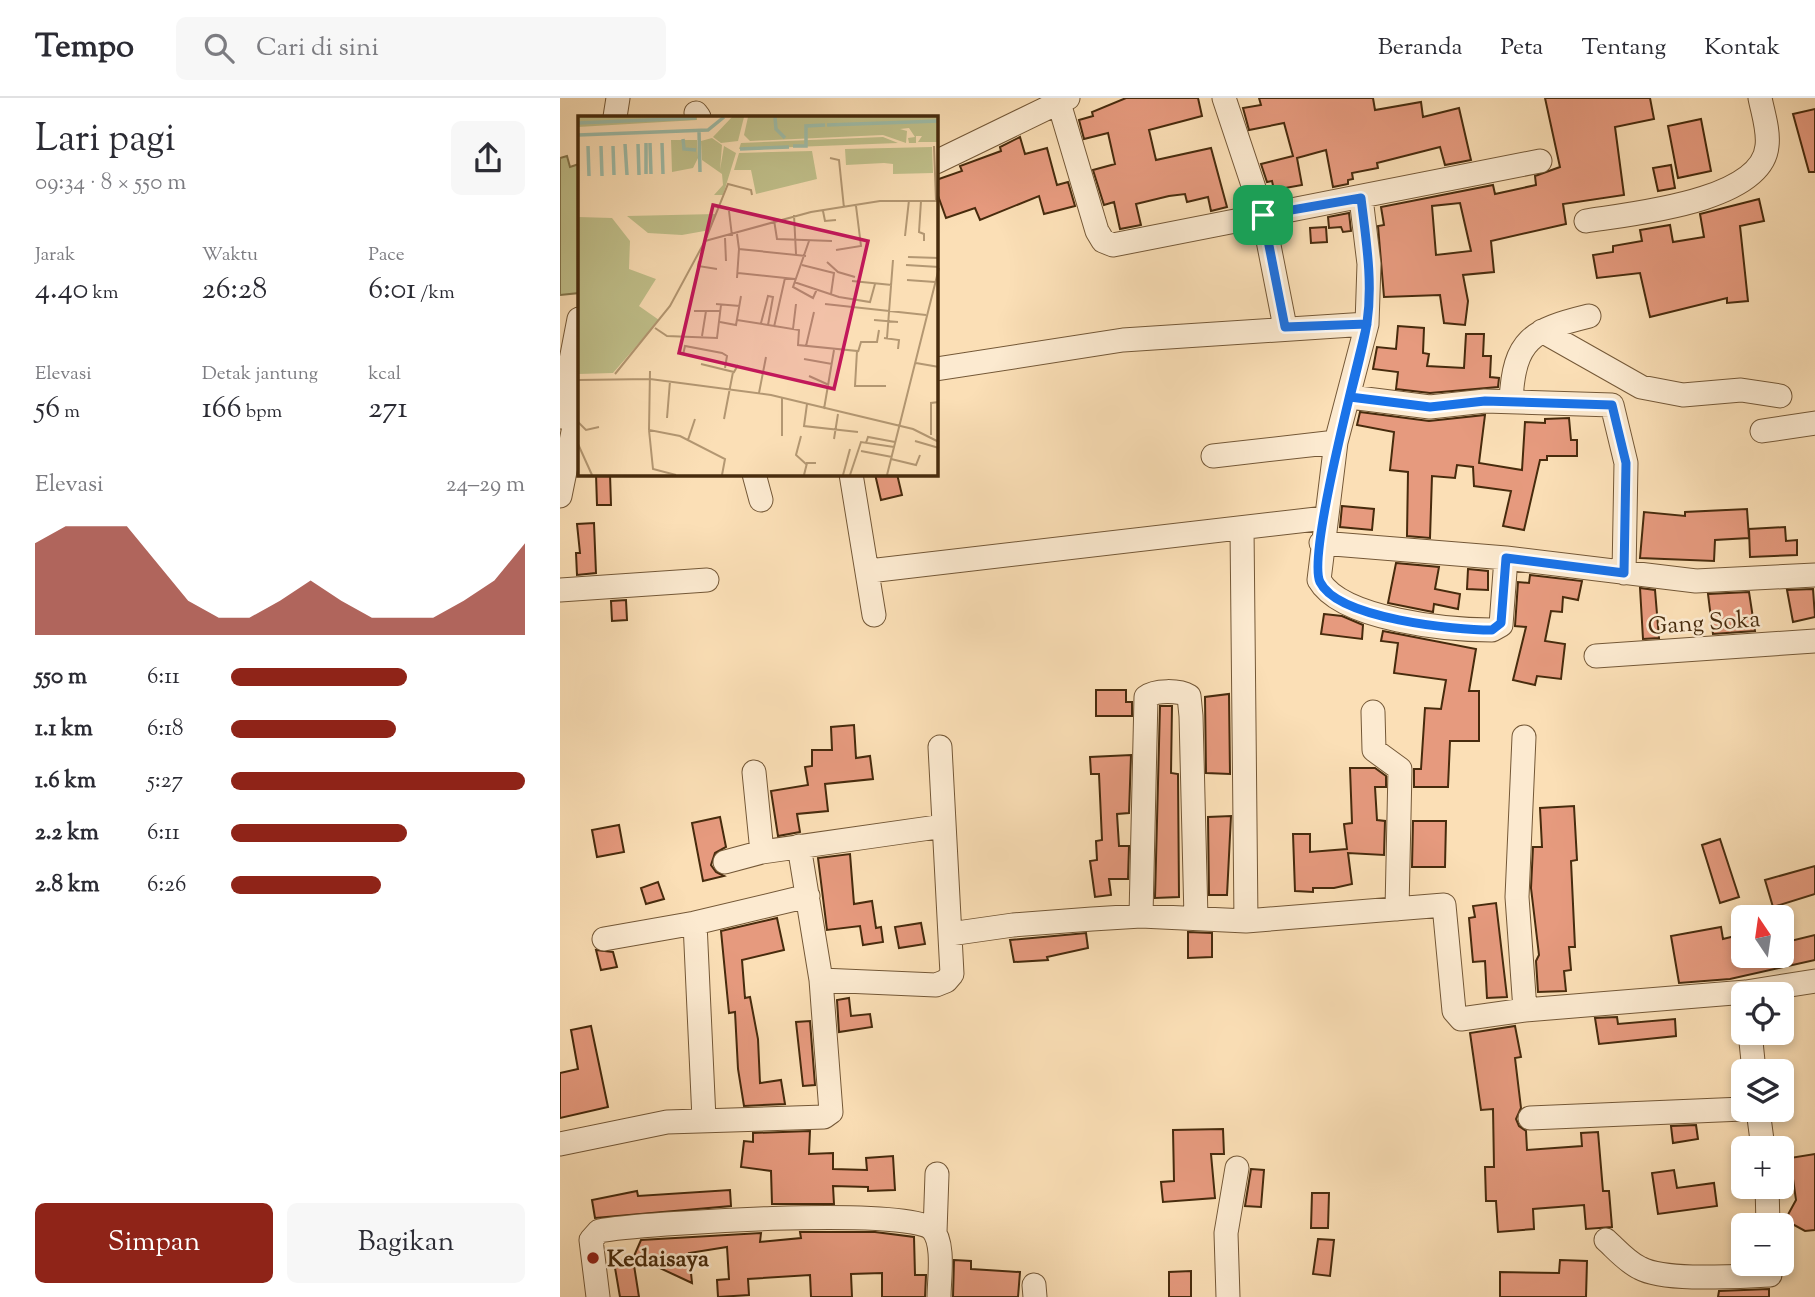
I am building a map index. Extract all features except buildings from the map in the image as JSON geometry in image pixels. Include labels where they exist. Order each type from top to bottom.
[{"type":"street","points":[[615,116],[618,98]]},
{"type":"street","points":[[1224,98],[1263,215],[1285,327]]},
{"type":"street","points":[[1586,221],[1686,204],[1736,184],[1759,167],[1768,148],[1760,98]]},
{"type":"street","points":[[938,161],[1064,100],[1097,231],[1107,244],[1118,246],[1540,161]]},
{"type":"street","points":[[1361,198],[1369,264],[1367,324],[1350,397],[1336,442],[1321,543],[1321,583],[1353,606],[1387,618],[1487,630],[1501,625],[1506,558]]},
{"type":"street","points":[[1511,401],[1513,375],[1520,351],[1528,340],[1542,331],[1589,316]]},
{"type":"street","points":[[938,369],[1123,340],[1285,327],[1367,324]]},
{"type":"street","points":[[1542,331],[1642,387],[1683,395],[1741,390],[1780,396]]},
{"type":"street","points":[[560,496],[575,392],[578,337]]},
{"type":"street","points":[[560,417],[575,392]]},
{"type":"street","points":[[1350,397],[1430,407],[1511,401],[1612,405],[1615,408],[1626,463],[1624,573]]},
{"type":"street","points":[[1762,431],[1815,423]]},
{"type":"street","points":[[1213,456],[1336,442]]},
{"type":"street","points":[[755,476],[761,499]]},
{"type":"street","points":[[851,476],[869,571],[874,615]]},
{"type":"street","points":[[869,571],[1325,518]]},
{"type":"street","points":[[1242,527],[1246,921]]},
{"type":"street","points":[[1321,543],[1506,558],[1710,581],[1815,575]]},
{"type":"street","points":[[560,590],[707,580]]},
{"type":"street","name":"Gang Soka","points":[[1597,656],[1815,641]]},
{"type":"street","points":[[1141,916],[1146,697],[1153,693],[1184,693],[1189,696],[1191,716],[1196,918]]},
{"type":"street","points":[[1373,712],[1375,752],[1400,769],[1396,909]]},
{"type":"street","points":[[1524,737],[1517,898],[1525,1010]]},
{"type":"street","points":[[821,980],[936,985],[946,981],[952,974],[940,747]]},
{"type":"street","points":[[754,772],[762,852]]},
{"type":"street","points":[[725,862],[762,852],[944,826]]},
{"type":"street","points":[[560,1144],[667,1122],[824,1117],[831,1112],[833,1105],[821,980],[799,846]]},
{"type":"street","points":[[604,939],[695,923],[808,896]]},
{"type":"street","points":[[950,934],[1013,925],[1141,916],[1246,921],[1444,905],[1454,1011],[1457,1018],[1731,994]]},
{"type":"street","points":[[695,923],[704,1119]]},
{"type":"street","points":[[1794,985],[1815,981]]},
{"type":"street","points":[[1530,1118],[1731,1110]]},
{"type":"street","points":[[1227,1297],[1226,1242],[1237,1168]]},
{"type":"street","points":[[937,1174],[935,1232],[939,1249],[939,1297]]},
{"type":"street","points":[[598,1297],[591,1240],[599,1231],[771,1219],[893,1218],[925,1224],[935,1232]]},
{"type":"street","points":[[1606,1240],[1635,1265],[1647,1271],[1770,1278]]},
{"type":"green space","points":[[567,156],[570,167],[578,164],[578,293],[560,295],[560,158]]},
{"type":"place","name":"Kedaisaya","points":[[593,1258]]},
{"type":"route","points":[[1263,215],[1285,327],[1367,324],[1350,397],[1336,442],[1321,543],[1319,580],[1325,588],[1353,606],[1380,617],[1492,630],[1498,628],[1501,623],[1506,558],[1624,573],[1626,463],[1615,408],[1612,405],[1485,401],[1430,407],[1350,397],[1367,324],[1369,298],[1369,264],[1361,198],[1263,215]]}]
